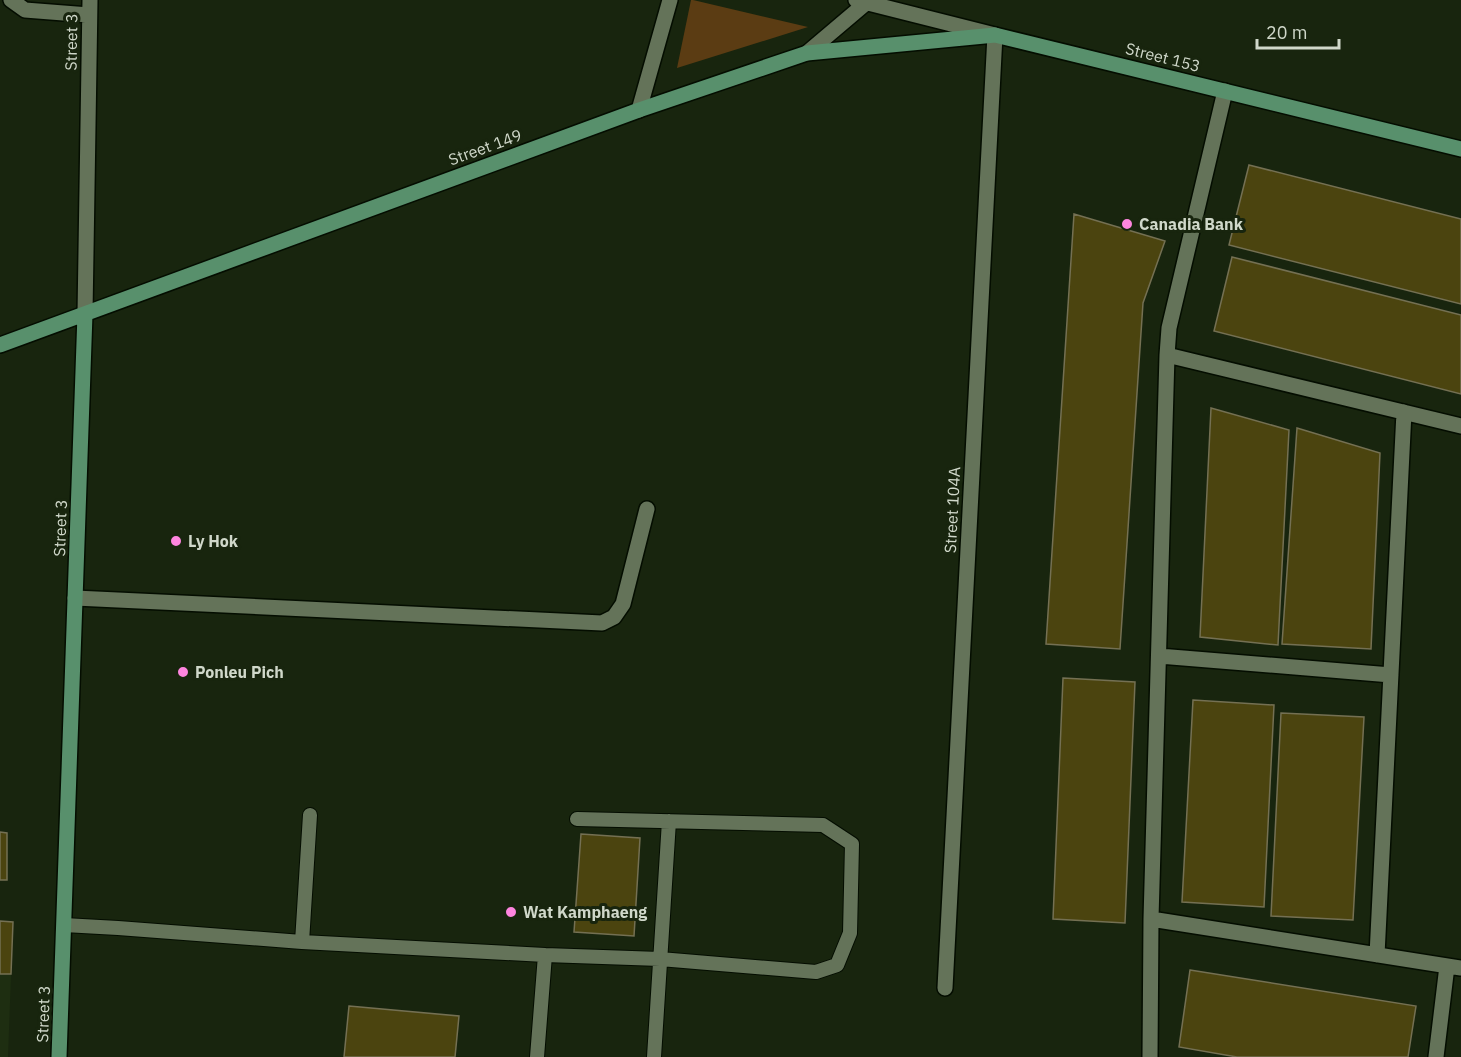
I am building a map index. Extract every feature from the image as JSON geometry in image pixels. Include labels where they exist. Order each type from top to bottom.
[{"type":"street","points":[[11,0],[25,10],[89,7]]},
{"type":"street","points":[[639,110],[670,0]]},
{"type":"street","points":[[807,53],[863,1]]},
{"type":"street","name":"Street 153","points":[[863,1],[1461,149]]},
{"type":"street","name":"Street 3","points":[[59,1057],[85,314],[89,7]]},
{"type":"street","name":"Street 149","points":[[0,345],[639,110],[807,53],[995,35]]},
{"type":"street","name":"Street 104A","points":[[945,988],[995,35]]},
{"type":"street","points":[[1150,1057],[1169,328],[1226,91]]},
{"type":"street","points":[[1167,355],[1461,426]]},
{"type":"street","points":[[1377,955],[1404,412]]},
{"type":"street","points":[[75,598],[602,622],[614,616],[623,604],[647,508]]},
{"type":"street","points":[[1159,656],[1391,675]]},
{"type":"street","points":[[1152,919],[1454,967],[1436,1057]]},
{"type":"lane","points":[[302,942],[310,815]]},
{"type":"lane","points":[[64,925],[302,942],[660,959],[816,972],[837,965],[850,933],[852,844],[824,825],[577,819]]},
{"type":"lane","points":[[654,1057],[669,821]]},
{"type":"lane","points":[[537,1057],[545,954]]},
{"type":"shaded area","points":[[691,0],[693,0],[808,27],[677,68]]},
{"type":"shaded area","points":[[0,921],[13,922],[8,1057],[0,1057]]},
{"type":"building","points":[[1249,165],[1461,219],[1461,304],[1229,245]]},
{"type":"building","points":[[1074,214],[1165,241],[1143,303],[1120,649],[1046,644]]},
{"type":"building","points":[[1232,257],[1461,315],[1461,394],[1214,331]]},
{"type":"building","points":[[1211,408],[1289,430],[1278,645],[1200,637]]},
{"type":"building","points":[[1297,428],[1380,453],[1371,649],[1282,644]]},
{"type":"building","points":[[1063,678],[1135,682],[1125,923],[1053,919]]},
{"type":"building","points":[[1193,700],[1274,705],[1264,907],[1182,902]]},
{"type":"building","points":[[1281,713],[1364,717],[1353,920],[1271,916]]},
{"type":"building","points":[[0,832],[7,833],[7,880],[0,880]]},
{"type":"building","points":[[581,834],[640,838],[634,936],[574,932]]},
{"type":"building","points":[[0,921],[13,922],[11,974],[0,974]]},
{"type":"building","points":[[1190,970],[1416,1006],[1408,1057],[1237,1057],[1179,1047]]},
{"type":"building","points":[[349,1006],[459,1016],[455,1057],[344,1057]]},
{"type":"place","name":"Canadia Bank","points":[[1127,224]]},
{"type":"place","name":"Ly Hok","points":[[176,541]]},
{"type":"place","name":"Ponleu Pich","points":[[183,672]]},
{"type":"place","name":"Wat Kamphaeng","points":[[511,912]]}]
